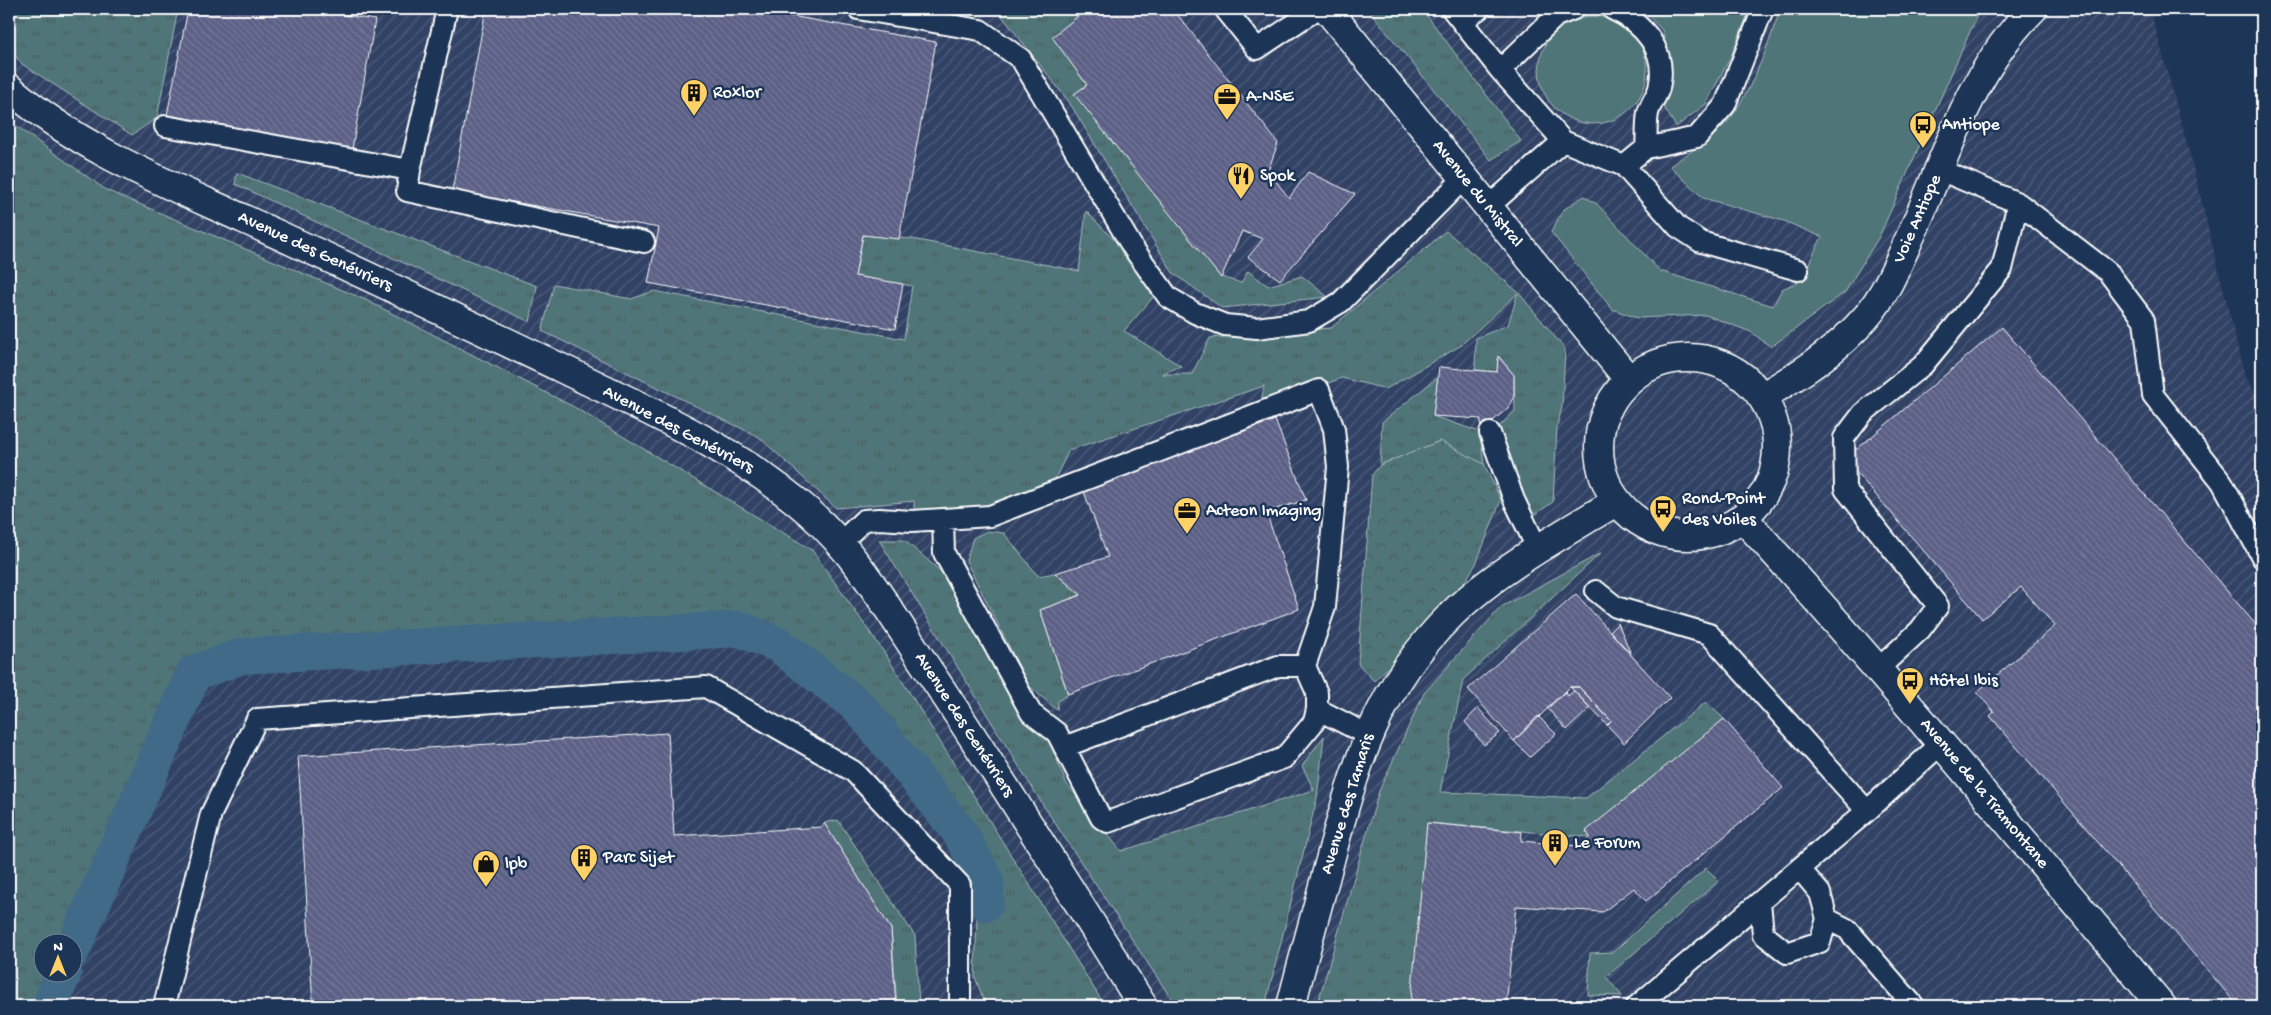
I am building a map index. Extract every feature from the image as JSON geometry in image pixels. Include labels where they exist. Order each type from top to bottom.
[{"type":"street","name":"Avenue du Mistral","points":[[1326,9],[1629,380]]},
{"type":"street","name":"Voie Antiope","points":[[1763,396],[1818,362],[1868,316],[1894,273],[1976,86],[2016,26],[2033,9]]},
{"type":"street","name":"Avenue des Genévriers","points":[[9,88],[25,102],[72,133],[161,181],[434,307],[600,387],[719,449],[756,471],[800,505],[841,542],[977,743],[1143,1006]]},
{"type":"street","points":[[1674,358],[1700,358],[1724,365],[1746,378],[1763,396],[1773,416],[1778,438],[1777,461],[1771,482],[1760,502],[1744,518],[1719,531],[1691,536],[1663,533],[1637,521],[1617,501],[1606,482],[1600,460],[1599,438],[1604,416],[1614,396],[1629,380],[1650,366],[1674,358]]},
{"type":"street","name":"Avenue des Tamaris","points":[[1291,1006],[1346,801],[1368,735],[1393,687],[1428,640],[1453,613],[1473,596],[1538,550],[1617,501]]},
{"type":"street","name":"Avenue de la Tramontane","points":[[1744,518],[1878,669],[2162,1006]]},
{"type":"lane","points":[[447,9],[410,170],[407,191],[644,242]]},
{"type":"lane","points":[[858,9],[980,30],[1021,59],[1133,248],[1168,297],[1195,313],[1225,325],[1258,328],[1309,321],[1341,302],[1464,178]]},
{"type":"lane","points":[[1225,9],[1257,49],[1317,9]]},
{"type":"lane","points":[[1478,9],[1457,15],[1500,70],[1563,141],[1624,166],[1678,227],[1701,242],[1798,270]]},
{"type":"lane","points":[[1500,70],[1556,16],[1574,9]]},
{"type":"lane","points":[[1612,9],[1631,17],[1650,36],[1660,61],[1659,87],[1648,111],[1646,148]]},
{"type":"lane","points":[[1624,166],[1646,148],[1697,137],[1725,105],[1762,9]]},
{"type":"lane","points":[[165,126],[410,170]]},
{"type":"lane","points":[[1488,207],[1563,141]]},
{"type":"lane","points":[[1940,170],[2018,203],[2108,272],[2144,320],[2153,395],[2222,482],[2262,557]]},
{"type":"lane","points":[[1878,669],[1920,630],[1938,606],[1845,489],[1844,438],[1863,413],[1923,365],[2002,269],[2018,203]]},
{"type":"lane","points":[[841,542],[864,520],[880,519],[912,522],[943,519],[990,516],[1319,390],[1334,429],[1338,467],[1325,607],[1305,666],[1317,693],[1317,710],[1314,722],[1284,758],[1108,822],[1101,818],[1057,733],[1031,714],[944,553],[943,519]]},
{"type":"lane","points":[[1490,433],[1514,500],[1538,550]]},
{"type":"lane","points":[[1596,591],[1616,607],[1709,634],[1868,811]]},
{"type":"lane","points":[[1064,747],[1278,666],[1305,666]]},
{"type":"lane","points":[[164,1006],[211,814],[257,719],[706,687],[853,771],[960,885],[960,1006]]},
{"type":"lane","points":[[1317,710],[1368,735]]},
{"type":"lane","points":[[1637,1006],[1868,811],[1942,744]]},
{"type":"lane","points":[[1760,902],[1763,934],[1787,953],[1820,942],[1827,919],[1820,893],[1800,869]]},
{"type":"lane","points":[[1827,919],[1847,929],[1914,1006]]},
{"type":"shaded area","points":[[9,9],[2150,9],[2189,151],[2245,376],[2262,404],[2262,1006],[9,1006]]},
{"type":"green space","points":[[9,9],[178,9],[157,118],[132,135],[22,64],[9,48]]},
{"type":"green space","points":[[985,9],[1087,9],[1053,37],[1087,85],[1075,94],[1221,277],[1241,283],[1248,271],[1268,286],[1302,276],[1328,297],[1222,308],[1173,273],[1069,102],[998,11]]},
{"type":"green space","points":[[1368,9],[1422,9],[1521,141],[1491,160]]},
{"type":"green space","points":[[1642,9],[1750,9],[1731,56],[1706,104],[1676,127],[1664,107],[1669,60],[1662,30]]},
{"type":"green space","points":[[1780,9],[1980,9],[1879,237],[1845,292],[1771,347],[1751,332],[1706,315],[1637,318],[1612,309],[1551,232],[1563,210],[1584,196],[1597,204],[1660,271],[1773,306],[1782,289],[1800,281],[1822,237],[1784,221],[1703,198],[1670,166],[1729,121],[1741,103],[1760,64]]},
{"type":"green space","points":[[1593,16],[1614,20],[1631,32],[1643,49],[1647,70],[1643,91],[1631,108],[1614,120],[1593,124],[1572,120],[1555,108],[1543,91],[1539,70],[1543,49],[1555,32],[1572,20]]},
{"type":"green space","points":[[9,121],[106,190],[366,300],[574,407],[812,550],[886,655],[1105,1006],[986,1006],[975,977],[977,917],[994,904],[993,875],[963,817],[862,699],[795,641],[740,621],[237,652],[190,667],[68,932],[32,932],[32,982],[46,982],[34,1006],[9,1006]]},
{"type":"green space","points":[[237,173],[537,286],[530,322],[235,184]]},
{"type":"green space","points":[[1086,211],[1161,288],[1124,331],[1181,366],[1162,374],[1192,374],[1210,338],[1331,328],[1446,231],[1518,292],[1565,349],[1562,407],[1557,427],[1553,502],[1533,516],[1495,431],[1515,411],[1514,375],[1499,357],[1497,372],[1475,370],[1476,338],[1508,325],[1518,293],[1460,346],[1386,389],[1342,378],[1260,408],[1264,386],[1069,450],[1053,483],[988,508],[914,511],[914,501],[836,508],[759,437],[542,331],[554,284],[631,299],[654,291],[904,339],[912,286],[855,276],[863,235],[912,239],[1079,271]]},
{"type":"green space","points":[[1438,377],[1433,416],[1480,432],[1484,464],[1460,476],[1440,441],[1380,465],[1382,422]]},
{"type":"green space","points":[[1440,441],[1484,464],[1501,500],[1476,564],[1446,611],[1374,681],[1358,664],[1372,475],[1380,465]]},
{"type":"green space","points":[[987,531],[1004,533],[1038,576],[1055,573],[1081,595],[1040,610],[1068,694],[1058,701],[1057,710],[1029,686],[966,561],[973,538]]},
{"type":"green space","points":[[879,540],[904,540],[944,574],[1049,739],[1066,783],[1121,851],[1314,790],[1302,766],[1324,736],[1317,798],[1265,1006],[1176,1006],[1041,802]]},
{"type":"green space","points":[[1601,553],[1463,680],[1440,792],[1586,798],[1706,702],[1724,719],[1590,837],[1428,823],[1412,1006],[1317,1006],[1379,791],[1424,693],[1501,607]]},
{"type":"green space","points":[[838,820],[915,936],[919,1006],[897,1006],[891,929],[824,823]]},
{"type":"green space","points":[[1706,868],[1719,881],[1606,977],[1622,996],[1588,995],[1590,953],[1613,952]]},
{"type":"building","points":[[188,9],[307,9],[375,20],[352,149],[167,115]]},
{"type":"building","name":"Roxlor","points":[[486,9],[752,9],[936,42],[899,239],[863,235],[855,276],[903,284],[895,329],[648,283],[659,228],[452,191]]},
{"type":"building","points":[[1087,9],[1173,9],[1278,143],[1268,171],[1289,198],[1308,172],[1355,194],[1280,280],[1248,257],[1263,239],[1242,231],[1221,278],[1074,94],[1087,85],[1052,37]]},
{"type":"building","points":[[2002,327],[2262,632],[2262,994],[2247,1006],[2238,1006],[1990,716],[1994,712],[1977,692],[2055,626],[2021,587],[1982,619],[1845,459]]},
{"type":"building","points":[[1498,356],[1514,375],[1514,396],[1508,408],[1480,432],[1481,419],[1433,416],[1439,367],[1497,372]]},
{"type":"building","name":"Acteon Imaging","points":[[1275,420],[1306,500],[1266,512],[1299,609],[1068,694],[1040,610],[1081,595],[1055,573],[1108,557],[1083,489]]},
{"type":"building","points":[[1576,594],[1670,698],[1624,743],[1607,725],[1611,721],[1579,687],[1570,687],[1514,741],[1468,689]]},
{"type":"building","points":[[1618,623],[1631,654],[1610,631]]},
{"type":"building","points":[[1570,687],[1579,687],[1611,721],[1607,725]]},
{"type":"building","points":[[1565,691],[1568,696],[1574,691],[1590,708],[1567,730],[1547,708]]},
{"type":"building","points":[[1478,708],[1500,733],[1484,745],[1465,722]]},
{"type":"building","points":[[1538,716],[1556,734],[1530,757],[1514,741]]},
{"type":"building","name":"Le Forum","points":[[1724,719],[1783,788],[1646,901],[1634,888],[1603,912],[1516,906],[1506,1006],[1411,1000],[1427,823],[1522,832],[1521,841],[1580,846],[1590,837],[1586,831]]},
{"type":"building","name":"Parc Sijet","points":[[668,733],[674,836],[822,827],[824,823],[891,929],[896,1006],[313,1006],[298,756]]},
{"type":"building","points":[[1706,1004],[1738,1006],[1703,1006]]},
{"type":"waterway","points":[[80,932],[194,673],[242,656],[740,629],[779,645],[859,707],[959,831],[986,880],[986,903]]},
{"type":"waterway","points":[[50,1006],[60,982]]},
{"type":"place","name":"Roxlor","points":[[694,117]]},
{"type":"place","name":"A-NSE","points":[[1227,121]]},
{"type":"place","name":"Antiope","points":[[1923,149]]},
{"type":"place","name":"Spok","points":[[1241,200]]},
{"type":"place","name":"Rond-Point des Voiles","points":[[1663,533]]},
{"type":"place","name":"Acteon Imaging","points":[[1187,535]]},
{"type":"place","name":"Hôtel Ibis","points":[[1910,705]]},
{"type":"place","name":"Le Forum","points":[[1555,867]]},
{"type":"place","name":"Parc Sijet","points":[[584,882]]},
{"type":"place","name":"lpb","points":[[486,888]]}]
